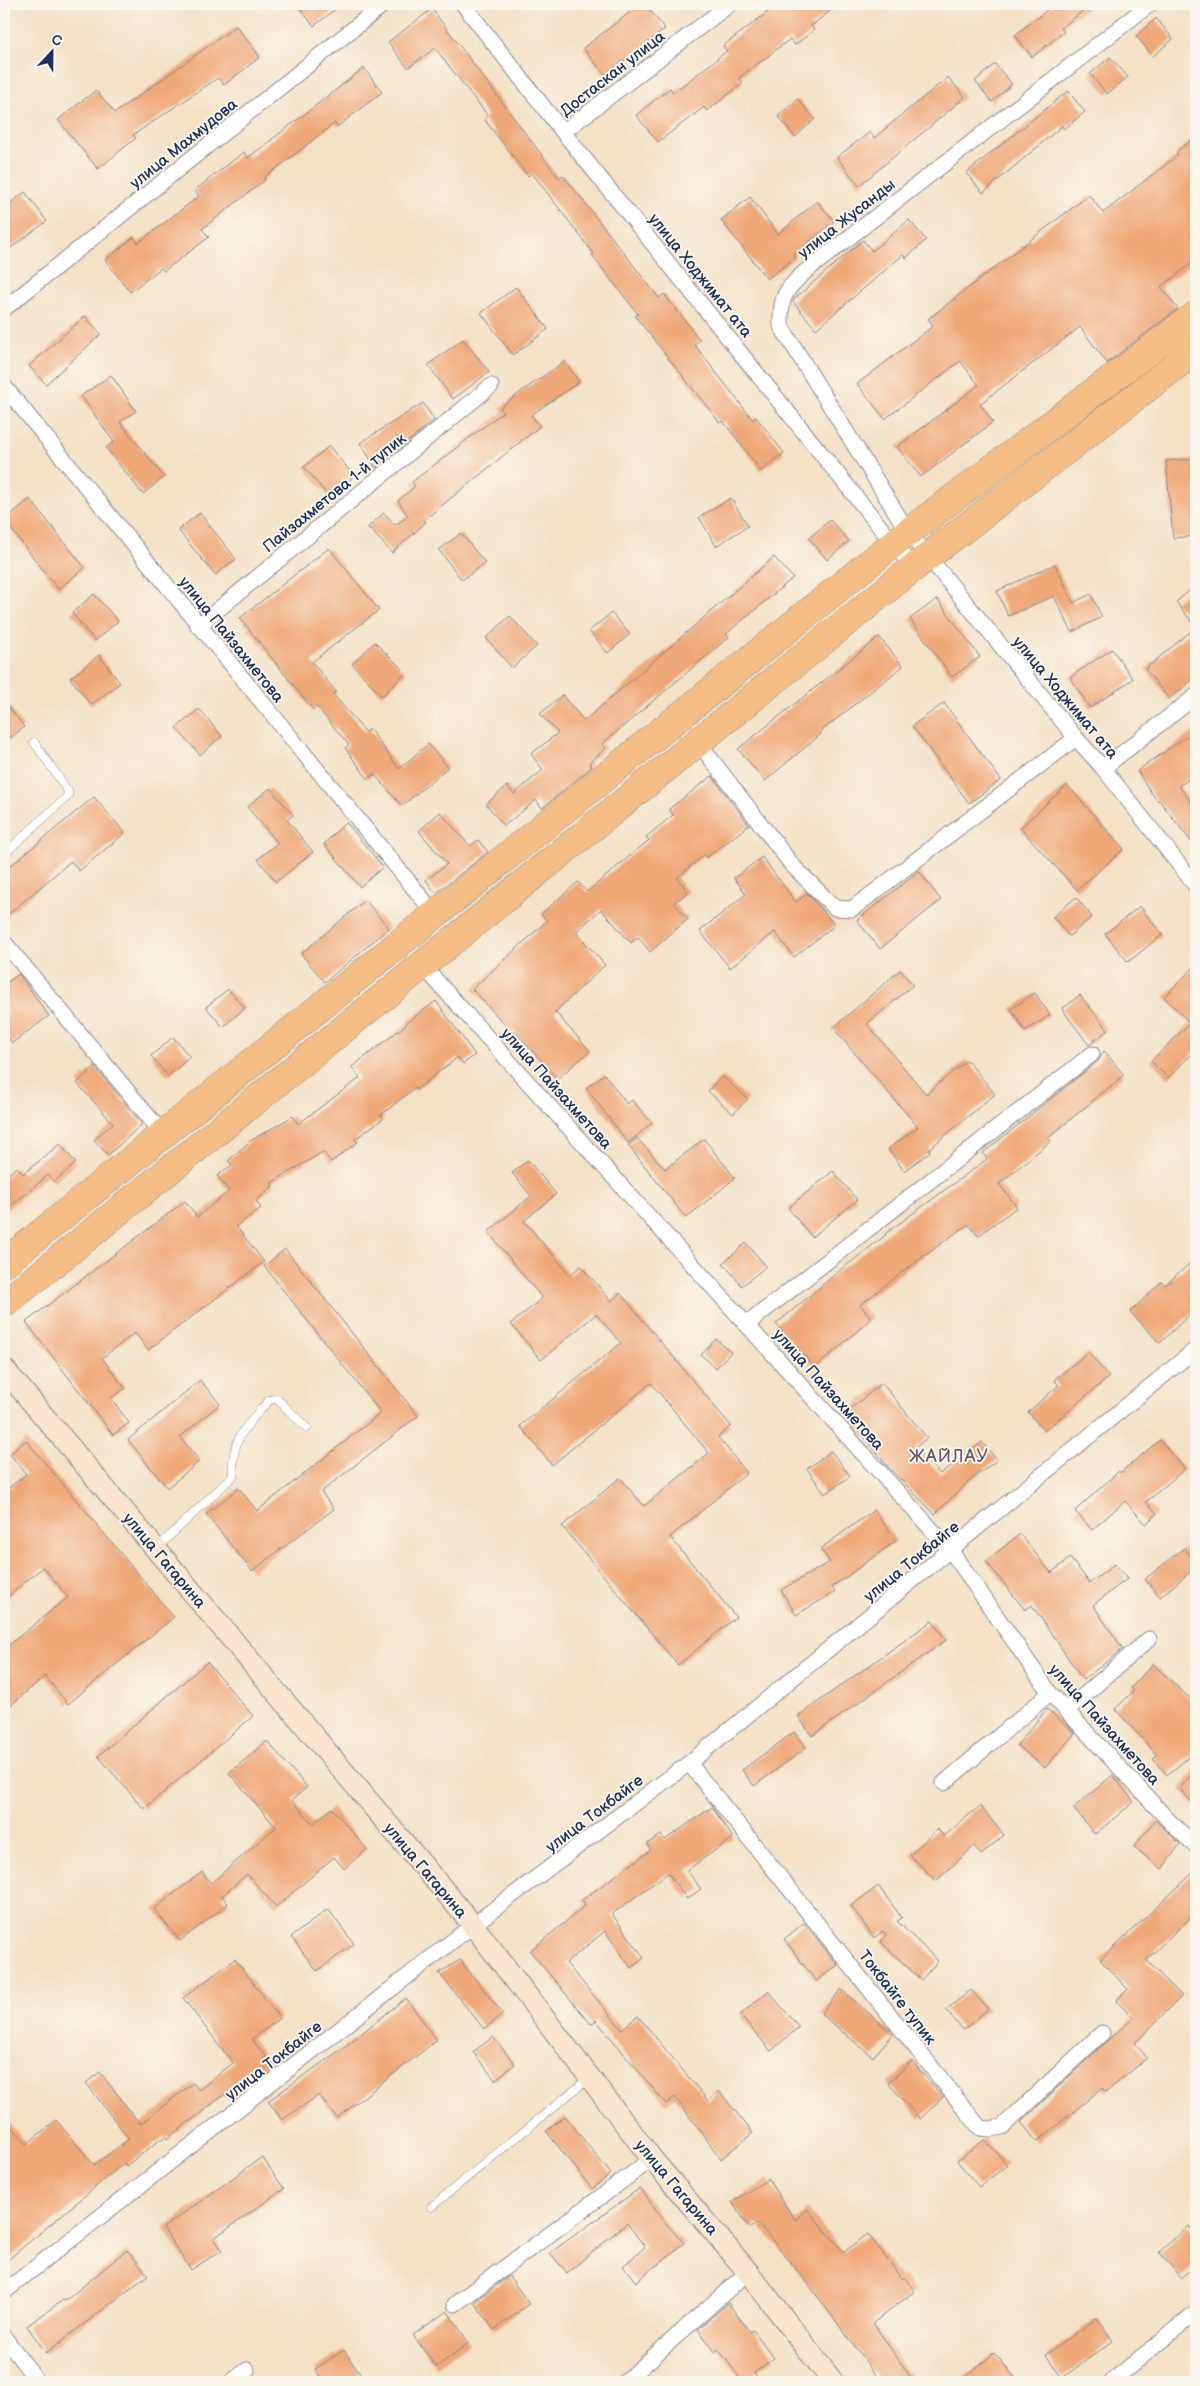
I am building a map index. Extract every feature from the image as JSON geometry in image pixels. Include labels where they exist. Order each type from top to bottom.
[{"type":"highway","points":[[4,1263],[901,538],[1196,315]]},
{"type":"highway","points":[[4,1304],[920,562],[1196,350]]},
{"type":"main road","name":"улица Гагарина","points":[[4,1369],[473,1926],[652,2159],[748,2272],[833,2382]]},
{"type":"street","name":"улица Махмудова","points":[[4,309],[384,4]]},
{"type":"street","name":"улица Ходжимат ата","points":[[463,4],[563,132],[920,562],[1103,768],[1196,886]]},
{"type":"street","name":"Достаскан улица","points":[[563,132],[730,4]]},
{"type":"street","name":"улица Жусанды","points":[[901,538],[781,326],[780,304],[790,285],[806,271],[1150,4]]},
{"type":"street","name":"улица Пайзахметова","points":[[4,386],[435,914]]},
{"type":"street","name":"Пайзахметова 1-й тупик","points":[[198,626],[491,386]]},
{"type":"street","points":[[1103,768],[1196,696]]},
{"type":"street","points":[[698,742],[792,865],[835,908],[852,909],[1076,738]]},
{"type":"street","points":[[4,942],[163,1134]]},
{"type":"street","name":"улица Пайзахметова","points":[[422,965],[951,1551],[1050,1693],[1172,1824],[1196,1846]]},
{"type":"street","points":[[747,1324],[1092,1054]]},
{"type":"street","name":"улица Токбайге","points":[[4,2292],[473,1926],[689,1763],[951,1551],[1196,1349]]},
{"type":"street","points":[[1066,1711],[1149,1639]]},
{"type":"street","points":[[944,1783],[1050,1693]]},
{"type":"street","name":"Токбайге тупик","points":[[689,1763],[980,2128],[1002,2127],[1102,2033]]},
{"type":"street","points":[[455,2304],[652,2159]]},
{"type":"street","points":[[626,2382],[748,2272]]},
{"type":"street","points":[[1111,2382],[1196,2312]]},
{"type":"street","points":[[4,2337],[38,2382]]},
{"type":"street","points":[[231,2382],[246,2370]]},
{"type":"lane","points":[[4,854],[68,796],[68,791],[34,742]]},
{"type":"lane","points":[[156,1549],[234,1476],[232,1459],[238,1436],[269,1400],[277,1399],[307,1428]]},
{"type":"lane","points":[[431,2207],[590,2078]]},
{"type":"building","points":[[296,4],[342,4],[314,26]]},
{"type":"building","points":[[641,4],[645,4],[665,29],[605,75],[583,48]]},
{"type":"building","points":[[763,4],[839,4],[811,26],[814,30],[795,45],[790,39],[739,78],[743,83],[707,111],[704,107],[658,142],[636,115],[670,88],[673,93],[727,51],[723,46],[769,11]]},
{"type":"building","points":[[1055,4],[1092,4],[1061,28],[1064,32],[1032,57],[1015,35]]},
{"type":"building","points":[[432,9],[559,178],[563,175],[659,298],[664,294],[700,340],[694,344],[753,420],[756,417],[784,453],[761,471],[723,421],[720,423],[635,316],[638,314],[592,255],[594,254],[532,173],[528,176],[484,119],[488,116],[435,48],[408,68],[388,42]]},
{"type":"building","points":[[1156,18],[1173,39],[1153,56],[1136,36]]},
{"type":"building","points":[[236,26],[260,57],[224,85],[218,78],[133,135],[136,138],[98,169],[58,120],[96,90],[115,113]]},
{"type":"building","points":[[1110,57],[1128,77],[1107,94],[1090,74]]},
{"type":"building","points":[[995,64],[1012,84],[992,102],[975,81]]},
{"type":"building","points":[[364,68],[382,92],[337,127],[335,123],[202,229],[209,237],[164,271],[161,268],[130,292],[105,260],[134,237],[138,243],[199,196],[195,190],[244,152],[248,158]]},
{"type":"building","points":[[948,77],[965,97],[859,186],[837,157],[870,132],[874,138]]},
{"type":"building","points":[[1068,91],[1085,112],[1064,129],[1062,126],[983,193],[966,173]]},
{"type":"building","points":[[798,99],[815,119],[795,137],[778,116]]},
{"type":"building","points":[[1196,137],[1196,260],[1161,287],[1178,309],[1107,363],[1080,327],[980,404],[993,422],[921,477],[897,447],[979,385],[960,361],[885,419],[857,384],[933,326],[928,319],[1089,195],[1103,213],[1178,155],[1176,152]]},
{"type":"building","points":[[25,192],[47,221],[4,253],[4,208]]},
{"type":"building","points":[[750,197],[778,234],[817,201],[834,221],[794,255],[796,257],[767,279],[721,220]]},
{"type":"building","points":[[909,220],[926,240],[906,258],[903,255],[816,329],[793,302],[794,299],[863,240],[872,251]]},
{"type":"building","points":[[516,287],[548,329],[513,355],[481,313]]},
{"type":"building","points":[[85,316],[101,334],[46,384],[29,366]]},
{"type":"building","points":[[463,339],[489,372],[453,399],[428,365]]},
{"type":"building","points":[[565,361],[579,382],[531,415],[540,426],[424,520],[426,522],[392,553],[368,527],[384,513],[395,525],[408,516],[398,501],[415,486],[412,482],[503,412],[500,408]]},
{"type":"building","points":[[111,375],[136,411],[120,422],[164,477],[143,494],[106,448],[114,442],[81,396]]},
{"type":"building","points":[[423,403],[434,420],[376,468],[360,443]]},
{"type":"building","points":[[329,446],[354,476],[329,497],[304,467]]},
{"type":"building","points":[[1196,459],[1196,536],[1173,538],[1166,461]]},
{"type":"building","points":[[731,498],[748,526],[716,546],[699,517]]},
{"type":"building","points":[[30,499],[85,568],[58,589],[4,520]]},
{"type":"building","points":[[200,513],[236,559],[215,575],[178,530]]},
{"type":"building","points":[[830,520],[849,541],[827,560],[809,538]]},
{"type":"building","points":[[461,533],[485,563],[462,580],[439,550]]},
{"type":"building","points":[[329,548],[379,610],[312,662],[336,692],[333,694],[365,732],[370,729],[399,769],[428,744],[448,767],[402,806],[374,774],[368,779],[345,748],[349,745],[317,707],[313,710],[240,618]]},
{"type":"building","points":[[774,557],[793,578],[726,634],[729,637],[602,744],[606,748],[589,763],[592,767],[542,808],[536,800],[504,826],[486,804],[507,786],[514,794],[543,770],[531,754],[558,733],[540,714],[562,695],[584,721]]},
{"type":"building","points":[[1055,564],[1073,603],[1091,594],[1102,617],[1072,632],[1054,596],[1008,616],[997,591]]},
{"type":"building","points":[[1196,585],[1196,627],[1176,602]]},
{"type":"building","points":[[94,594],[118,621],[95,641],[72,613]]},
{"type":"building","points":[[937,599],[980,657],[952,677],[910,619]]},
{"type":"building","points":[[611,613],[630,634],[608,653],[589,631]]},
{"type":"building","points":[[510,616],[537,646],[512,668],[486,638]]},
{"type":"building","points":[[1196,627],[1196,677],[1169,699],[1145,669]]},
{"type":"building","points":[[879,637],[903,666],[820,732],[821,734],[765,781],[738,749]]},
{"type":"building","points":[[375,642],[406,673],[382,696],[352,664]]},
{"type":"building","points":[[1112,649],[1133,679],[1090,708],[1070,677]]},
{"type":"building","points":[[99,655],[120,683],[91,705],[70,678]]},
{"type":"building","points":[[4,700],[24,727],[4,743]]},
{"type":"building","points":[[944,703],[1001,780],[969,803],[912,726]]},
{"type":"building","points":[[199,709],[222,736],[200,755],[176,728]]},
{"type":"building","points":[[1196,730],[1196,774],[1179,786],[1196,809],[1196,848],[1159,800],[1157,801],[1137,771]]},
{"type":"building","points":[[712,776],[749,825],[706,858],[704,855],[677,878],[688,892],[674,903],[688,919],[650,952],[638,937],[631,943],[601,909],[576,932],[605,965],[555,1012],[590,1051],[557,1079],[514,1030],[512,1032],[472,989],[547,921],[541,914],[578,882],[587,892],[649,840],[646,837],[673,815],[669,809]]},
{"type":"building","points":[[1067,785],[1124,849],[1077,890],[1020,828]]},
{"type":"building","points":[[270,788],[293,815],[287,820],[313,852],[276,882],[258,859],[278,843],[247,807]]},
{"type":"building","points":[[94,797],[125,833],[79,871],[71,861],[4,918],[4,871]]},
{"type":"building","points":[[440,812],[470,846],[478,840],[488,852],[436,893],[426,880],[447,864],[419,831]]},
{"type":"building","points":[[346,822],[383,867],[360,887],[324,844]]},
{"type":"building","points":[[762,857],[796,902],[807,893],[835,925],[794,957],[775,932],[730,968],[700,931],[746,894],[734,878]]},
{"type":"building","points":[[919,871],[941,900],[880,949],[857,920]]},
{"type":"building","points":[[1076,897],[1092,917],[1069,936],[1053,917]]},
{"type":"building","points":[[365,900],[389,928],[325,982],[301,954]]},
{"type":"building","points":[[1140,906],[1162,935],[1128,962],[1105,934]]},
{"type":"building","points":[[1196,965],[1196,1050],[1168,1078],[1151,1061],[1190,1023],[1164,997]]},
{"type":"building","points":[[900,970],[913,985],[867,1024],[926,1094],[967,1060],[995,1094],[929,1149],[930,1152],[904,1171],[888,1149],[918,1127],[833,1028]]},
{"type":"building","points":[[19,974],[49,1016],[12,1043],[4,1031],[4,985]]},
{"type":"building","points":[[228,989],[245,1008],[223,1027],[206,1007]]},
{"type":"building","points":[[1035,993],[1050,1015],[1025,1031],[1011,1009]]},
{"type":"building","points":[[1080,995],[1108,1030],[1089,1045],[1062,1009]]},
{"type":"building","points":[[436,1001],[475,1055],[463,1064],[458,1057],[416,1090],[415,1088],[381,1115],[384,1118],[355,1139],[358,1142],[331,1162],[323,1152],[271,1183],[273,1186],[256,1201],[261,1208],[236,1226],[264,1262],[148,1350],[135,1333],[102,1358],[125,1388],[111,1398],[129,1423],[113,1435],[26,1322],[185,1201],[197,1217],[229,1191],[217,1176],[232,1165],[228,1161],[250,1141],[293,1116],[298,1124],[360,1078],[352,1067]]},
{"type":"building","points":[[173,1037],[190,1057],[168,1076],[151,1056]]},
{"type":"building","points":[[1104,1051],[1124,1075],[1048,1138],[1051,1141],[999,1184],[1017,1207],[978,1236],[968,1224],[860,1305],[872,1318],[815,1368],[776,1324],[885,1234],[987,1159],[983,1153],[1098,1061]]},
{"type":"building","points":[[95,1067],[142,1124],[108,1155],[94,1140],[113,1123],[77,1083]]},
{"type":"building","points":[[604,1074],[627,1104],[632,1100],[652,1123],[628,1143],[586,1088]]},
{"type":"building","points":[[722,1076],[748,1099],[733,1114],[708,1091]]},
{"type":"building","points":[[637,1138],[665,1169],[704,1139],[735,1178],[686,1218],[628,1145]]},
{"type":"building","points":[[60,1144],[76,1163],[54,1182],[48,1175],[4,1212],[4,1178],[17,1167],[23,1174]]},
{"type":"building","points":[[528,1160],[556,1194],[524,1221],[570,1275],[581,1266],[611,1301],[620,1293],[731,1426],[718,1437],[747,1473],[670,1537],[736,1617],[678,1665],[562,1526],[620,1478],[644,1506],[709,1453],[651,1383],[552,1465],[520,1426],[621,1343],[596,1314],[541,1360],[511,1324],[542,1298],[488,1232],[531,1196],[512,1173]]},
{"type":"building","points":[[833,1171],[857,1200],[812,1237],[788,1208]]},
{"type":"building","points":[[746,1243],[766,1266],[742,1286],[723,1263]]},
{"type":"building","points":[[285,1249],[418,1416],[321,1492],[334,1509],[252,1571],[206,1514],[239,1488],[257,1511],[381,1413],[264,1266]]},
{"type":"building","points":[[1196,1258],[1196,1308],[1160,1343],[1130,1312],[1161,1282],[1165,1285]]},
{"type":"building","points":[[716,1339],[731,1352],[716,1368],[701,1355]]},
{"type":"building","points":[[1088,1352],[1109,1377],[1044,1431],[1028,1412],[1059,1385],[1054,1380]]},
{"type":"building","points":[[200,1380],[220,1404],[180,1437],[200,1461],[167,1488],[128,1440]]},
{"type":"building","points":[[882,1383],[927,1438],[915,1448],[940,1474],[982,1442],[997,1460],[967,1483],[935,1514],[889,1468],[845,1413]]},
{"type":"building","points":[[26,1440],[174,1617],[68,1704],[45,1676],[4,1711],[4,1649],[68,1597],[43,1567],[4,1600],[4,1492],[26,1474],[10,1454]]},
{"type":"building","points":[[1160,1440],[1185,1469],[1146,1502],[1157,1513],[1146,1524],[1125,1501],[1092,1530],[1075,1511],[1119,1471],[1120,1473]]},
{"type":"building","points":[[831,1451],[850,1476],[825,1494],[807,1469]]},
{"type":"building","points":[[874,1510],[896,1541],[832,1587],[835,1592],[796,1615],[781,1590],[830,1562],[820,1549]]},
{"type":"building","points":[[1020,1534],[1051,1573],[1070,1558],[1090,1583],[1115,1564],[1127,1579],[1093,1605],[1123,1649],[1083,1680],[1032,1605],[1025,1610],[986,1561]]},
{"type":"building","points":[[1184,1548],[1196,1563],[1196,1567],[1160,1597],[1145,1579]]},
{"type":"building","points":[[932,1621],[946,1640],[812,1736],[798,1716]]},
{"type":"building","points":[[207,1662],[253,1716],[144,1809],[98,1756]]},
{"type":"building","points":[[1153,1664],[1196,1704],[1196,1751],[1167,1775],[1153,1759],[1157,1755],[1115,1709],[1134,1691],[1131,1688]]},
{"type":"building","points":[[1047,1709],[1075,1733],[1045,1768],[1017,1745]]},
{"type":"building","points":[[794,1732],[806,1748],[754,1786],[742,1770]]},
{"type":"building","points":[[267,1741],[307,1787],[292,1800],[313,1824],[332,1808],[367,1849],[344,1869],[334,1857],[276,1907],[247,1874],[222,1896],[228,1904],[180,1941],[154,1909],[202,1872],[211,1883],[276,1827],[229,1773]]},
{"type":"building","points":[[1196,1768],[1196,1807],[1180,1789]]},
{"type":"building","points":[[1113,1775],[1134,1802],[1095,1834],[1073,1808]]},
{"type":"building","points":[[980,1806],[1004,1835],[981,1855],[974,1846],[936,1881],[910,1855],[937,1829],[944,1836]]},
{"type":"building","points":[[712,1807],[733,1838],[687,1870],[701,1889],[687,1899],[668,1873],[612,1914],[644,1958],[631,1968],[605,1931],[566,1963],[622,2029],[638,2016],[708,2101],[719,2091],[753,2133],[721,2159],[675,2097],[666,2104],[596,2020],[591,2024],[530,1951],[586,1905],[582,1900],[651,1850],[647,1844],[661,1835],[665,1840]]},
{"type":"building","points":[[1155,1820],[1180,1844],[1162,1869],[1134,1847]]},
{"type":"building","points":[[1196,1870],[1196,1912],[1146,1960],[1182,1996],[1135,2043],[1147,2058],[1106,2092],[1102,2088],[1037,2142],[1021,2122],[1110,2038],[1134,2018],[1116,2001],[1128,1989],[1100,1960]]},
{"type":"building","points":[[878,1886],[902,1918],[897,1921],[938,1961],[921,1980],[881,1942],[886,1935],[883,1931],[874,1938],[851,1906]]},
{"type":"building","points":[[328,1909],[354,1944],[317,1971],[291,1937]]},
{"type":"building","points":[[804,1923],[838,1965],[816,1981],[784,1939]]},
{"type":"building","points":[[235,1959],[280,2018],[252,2039],[271,2064],[227,2097],[225,2094],[167,2139],[165,2136],[126,2166],[124,2163],[4,2263],[4,2117],[27,2144],[56,2120],[94,2165],[129,2139],[86,2083],[100,2072],[140,2124],[193,2083],[199,2090],[233,2063],[183,1998]]},
{"type":"building","points":[[460,1960],[503,2014],[484,2029],[439,1973]]},
{"type":"building","points":[[841,1989],[893,2034],[873,2057],[821,2014]]},
{"type":"building","points":[[971,1990],[988,2009],[963,2030],[946,2010]]},
{"type":"building","points":[[768,1991],[799,2027],[771,2051],[740,2015]]},
{"type":"building","points":[[406,1998],[437,2040],[337,2118],[319,2095],[282,2120],[268,2101],[343,2048]]},
{"type":"building","points":[[493,2037],[515,2064],[495,2080],[473,2052]]},
{"type":"building","points":[[912,2061],[943,2097],[920,2119],[888,2083]]},
{"type":"building","points":[[565,2116],[611,2174],[592,2189],[546,2131]]},
{"type":"building","points":[[985,2139],[1007,2165],[979,2187],[957,2161]]},
{"type":"building","points":[[262,2157],[284,2189],[214,2238],[222,2250],[191,2270],[163,2228]]},
{"type":"building","points":[[768,2179],[795,2220],[807,2209],[844,2252],[868,2234],[902,2279],[904,2277],[915,2291],[873,2323],[914,2382],[881,2382],[806,2281],[758,2223],[750,2228],[732,2202]]},
{"type":"building","points":[[640,2188],[669,2227],[684,2243],[636,2282],[623,2266],[645,2247],[627,2223],[567,2273],[550,2253]]},
{"type":"building","points":[[1189,2226],[1196,2235],[1196,2265],[1181,2278],[1159,2252]]},
{"type":"building","points":[[127,2250],[148,2275],[46,2353],[27,2326],[63,2300],[65,2301]]},
{"type":"building","points":[[509,2276],[529,2304],[494,2330],[474,2302]]},
{"type":"building","points":[[728,2303],[750,2332],[753,2330],[774,2358],[754,2373],[762,2382],[743,2382],[718,2349],[715,2352],[698,2329]]},
{"type":"building","points":[[447,2311],[469,2343],[436,2367],[413,2335]]},
{"type":"building","points":[[1097,2318],[1113,2341],[1062,2378],[1046,2355]]},
{"type":"building","points":[[344,2350],[365,2382],[323,2382],[315,2369]]},
{"type":"building","points":[[994,2353],[1019,2382],[959,2382]]},
{"type":"district","name":"ЖАЙЛАУ","points":[[949,1456]]}]
